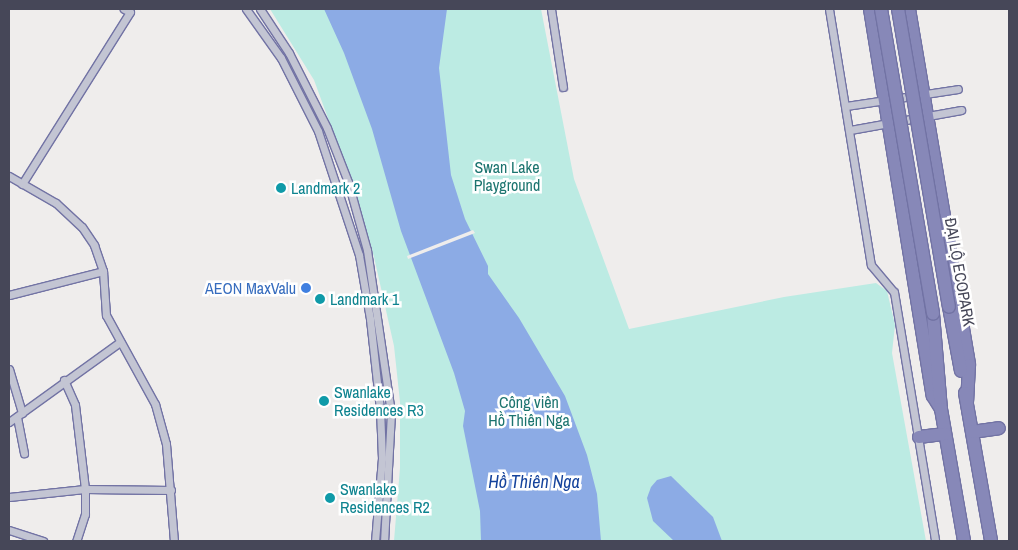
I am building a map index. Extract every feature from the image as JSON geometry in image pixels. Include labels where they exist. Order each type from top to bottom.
[{"type":"highway","points":[[870,9],[933,396],[941,409]]},
{"type":"highway","name":"ĐẠI LỘ ECOPARK","points":[[881,9],[933,314],[941,409],[964,541]]},
{"type":"highway","name":"ĐẠI LỘ ECOPARK","points":[[898,9],[991,541]]},
{"type":"highway","points":[[909,9],[969,365],[967,401]]},
{"type":"highway","points":[[972,432],[999,428]]},
{"type":"highway","points":[[919,437],[945,434]]},
{"type":"street","points":[[22,184],[130,12],[124,9]]},
{"type":"street","points":[[246,9],[281,58],[318,130],[333,170],[362,272],[380,409],[382,458],[375,541]]},
{"type":"street","points":[[260,9],[289,53],[326,128],[348,182],[371,271],[391,413],[384,541]]},
{"type":"street","points":[[551,9],[563,87]]},
{"type":"street","points":[[829,9],[871,265],[894,292],[935,541]]},
{"type":"street","points":[[281,58],[289,53]]},
{"type":"street","points":[[846,106],[958,89]]},
{"type":"street","points":[[850,130],[961,110]]},
{"type":"street","points":[[9,176],[56,203],[82,227],[94,245],[103,271],[106,315],[155,404],[166,444],[174,541]]},
{"type":"street","points":[[9,295],[103,271]]},
{"type":"street","points":[[362,272],[371,271]]},
{"type":"street","points":[[9,422],[64,380],[120,342]]},
{"type":"street","points":[[9,369],[19,415],[24,453]]},
{"type":"street","points":[[64,380],[75,405],[86,490],[85,514],[76,541]]},
{"type":"street","points":[[9,497],[86,490],[171,490]]},
{"type":"street","points":[[378,507],[387,508]]},
{"type":"street","points":[[9,530],[43,541]]},
{"type":"green space","name":"Công viên Hồ Thiên Nga","points":[[270,9],[541,9],[574,179],[629,329],[784,297],[876,283],[887,291],[895,325],[892,353],[926,541],[394,541],[400,468],[400,402],[394,346],[374,257],[358,200],[314,80]]},
{"type":"water","name":"Hồ Thiên Nga","points":[[324,9],[447,9],[439,68],[451,175],[465,219],[488,266],[488,274],[519,318],[565,396],[587,455],[597,494],[601,541],[481,541],[480,511],[463,426],[465,411],[454,373],[401,231],[372,129],[344,53]]},
{"type":"water","points":[[671,476],[713,517],[722,541],[674,541],[653,521],[647,498],[651,487],[657,480]]},
{"type":"pier","points":[[473,230],[475,233],[408,259],[407,256]]},
{"type":"place","name":"Landmark 2","points":[[281,188]]},
{"type":"place","name":"AEON MaxValu","points":[[306,288]]},
{"type":"place","name":"Landmark 1","points":[[320,299]]},
{"type":"place","name":"Swanlake Residences R3","points":[[324,401]]},
{"type":"place","name":"Swanlake Residences R2","points":[[330,498]]},
{"type":"park label","name":"Swan Lake Playground","points":[[507,176]]}]
